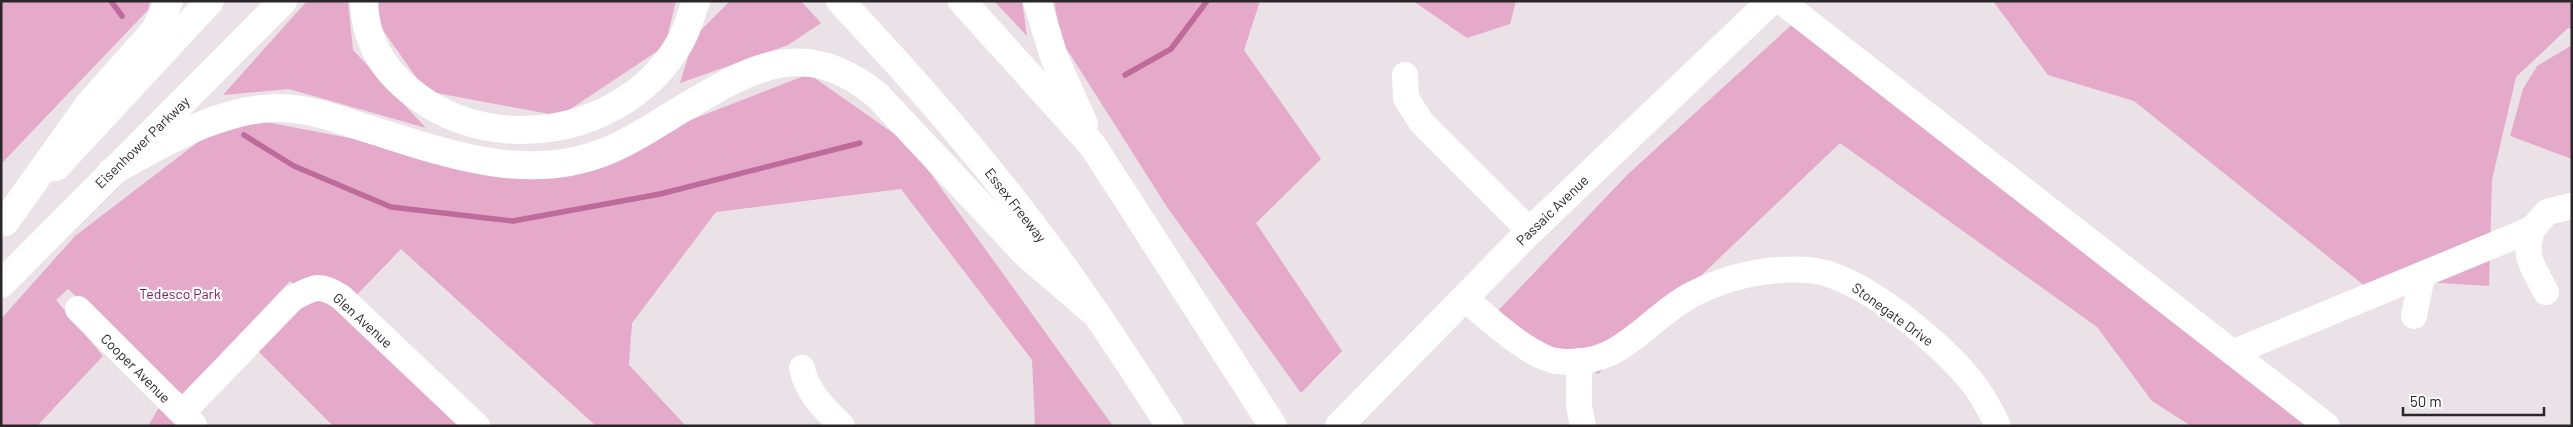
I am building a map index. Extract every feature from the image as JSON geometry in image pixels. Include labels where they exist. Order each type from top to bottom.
[{"type":"main road","points":[[3,225],[90,103],[155,30],[168,1]]},
{"type":"main road","points":[[3,225],[174,37],[210,1]]},
{"type":"main road","name":"Eisenhower Parkway","points":[[1,284],[111,172],[205,82],[283,1]]},
{"type":"main road","points":[[364,1],[368,34],[378,56],[404,86],[443,113],[467,122],[514,131],[541,130],[568,125],[614,106],[634,93],[651,79],[679,43],[696,1]]},
{"type":"main road","name":"Essex Freeway","points":[[840,1],[896,60],[964,140],[1033,226],[1098,316],[1170,426]]},
{"type":"main road","points":[[962,1],[1094,146]]},
{"type":"main road","points":[[1037,1],[1054,57],[1094,146],[1273,426]]},
{"type":"main road","name":"Passaic Avenue","points":[[1339,426],[1530,230],[1771,1]]},
{"type":"main road","points":[[111,172],[178,136],[208,123],[235,115],[278,108],[302,110],[327,116],[462,158],[520,166],[552,166],[608,151],[757,69],[777,63],[817,64],[857,79],[877,95],[1027,255],[1098,316]]},
{"type":"street","points":[[1781,1],[2327,426]]},
{"type":"street","points":[[1406,75],[1406,98],[1421,122],[1530,230]]},
{"type":"street","points":[[2546,292],[2528,258],[2528,240],[2533,228],[2547,212],[2572,206]]},
{"type":"street","points":[[2234,352],[2422,276],[2533,228]]},
{"type":"street","name":"Stonegate Drive","points":[[1464,298],[1534,353],[1556,361],[1578,361],[1600,358],[1621,349],[1694,293],[1733,278],[1768,271],[1809,270],[1846,280],[1884,303],[1934,343],[1969,378],[1998,426]]},
{"type":"street","points":[[2414,316],[2422,276]]},
{"type":"street","name":"Glen Avenue","points":[[188,420],[293,298],[313,287],[325,287],[341,297],[477,426]]},
{"type":"street","name":"Cooper Avenue","points":[[78,309],[188,420]]},
{"type":"street","points":[[1578,361],[1578,406],[1583,426]]},
{"type":"street","points":[[802,368],[805,382],[815,399],[842,426]]},
{"type":"green space","points":[[1,1],[150,1],[148,10],[1,164]]},
{"type":"green space","points":[[307,1],[348,1],[353,50],[426,128],[289,89],[223,95]]},
{"type":"green space","points":[[379,1],[676,1],[665,46],[560,116],[426,91],[375,19]]},
{"type":"green space","points":[[730,1],[801,1],[821,23],[788,45],[680,83],[694,37]]},
{"type":"green space","points":[[994,1],[1022,1],[1027,36]]},
{"type":"green space","points":[[1054,1],[1260,1],[1244,50],[1321,159],[1256,223],[1342,351],[1301,393],[1167,207],[1061,40]]},
{"type":"green space","points":[[1413,1],[1516,1],[1510,24],[1467,38]]},
{"type":"green space","points":[[1993,1],[2572,1],[2572,29],[2568,28],[2516,77],[2492,180],[2489,286],[2392,280],[2386,303],[2134,101],[2048,75]]},
{"type":"green space","points":[[1809,9],[2316,426],[2191,426],[2152,401],[2097,327],[1840,143],[1598,374],[1495,314],[1627,175]]},
{"type":"green space","points":[[2572,45],[2572,159],[2510,136],[2523,89],[2537,66]]},
{"type":"green space","name":"Tedesco Park","points":[[809,74],[910,145],[1113,426],[1035,426],[1032,360],[901,189],[716,212],[632,323],[629,365],[686,426],[596,426],[401,249],[347,305],[470,426],[333,426],[256,349],[306,296],[290,281],[183,395],[68,289],[56,300],[103,356],[37,426],[3,426],[1,423],[1,319],[75,236],[202,139],[261,121],[547,176]]},
{"type":"green space","points":[[160,406],[178,426],[148,426]]},
{"type":"waterway","points":[[111,1],[122,16]]},
{"type":"waterway","points":[[1125,75],[1171,49],[1207,1]]},
{"type":"waterway","points":[[244,135],[294,166],[391,207],[513,221],[660,194],[860,143]]}]
